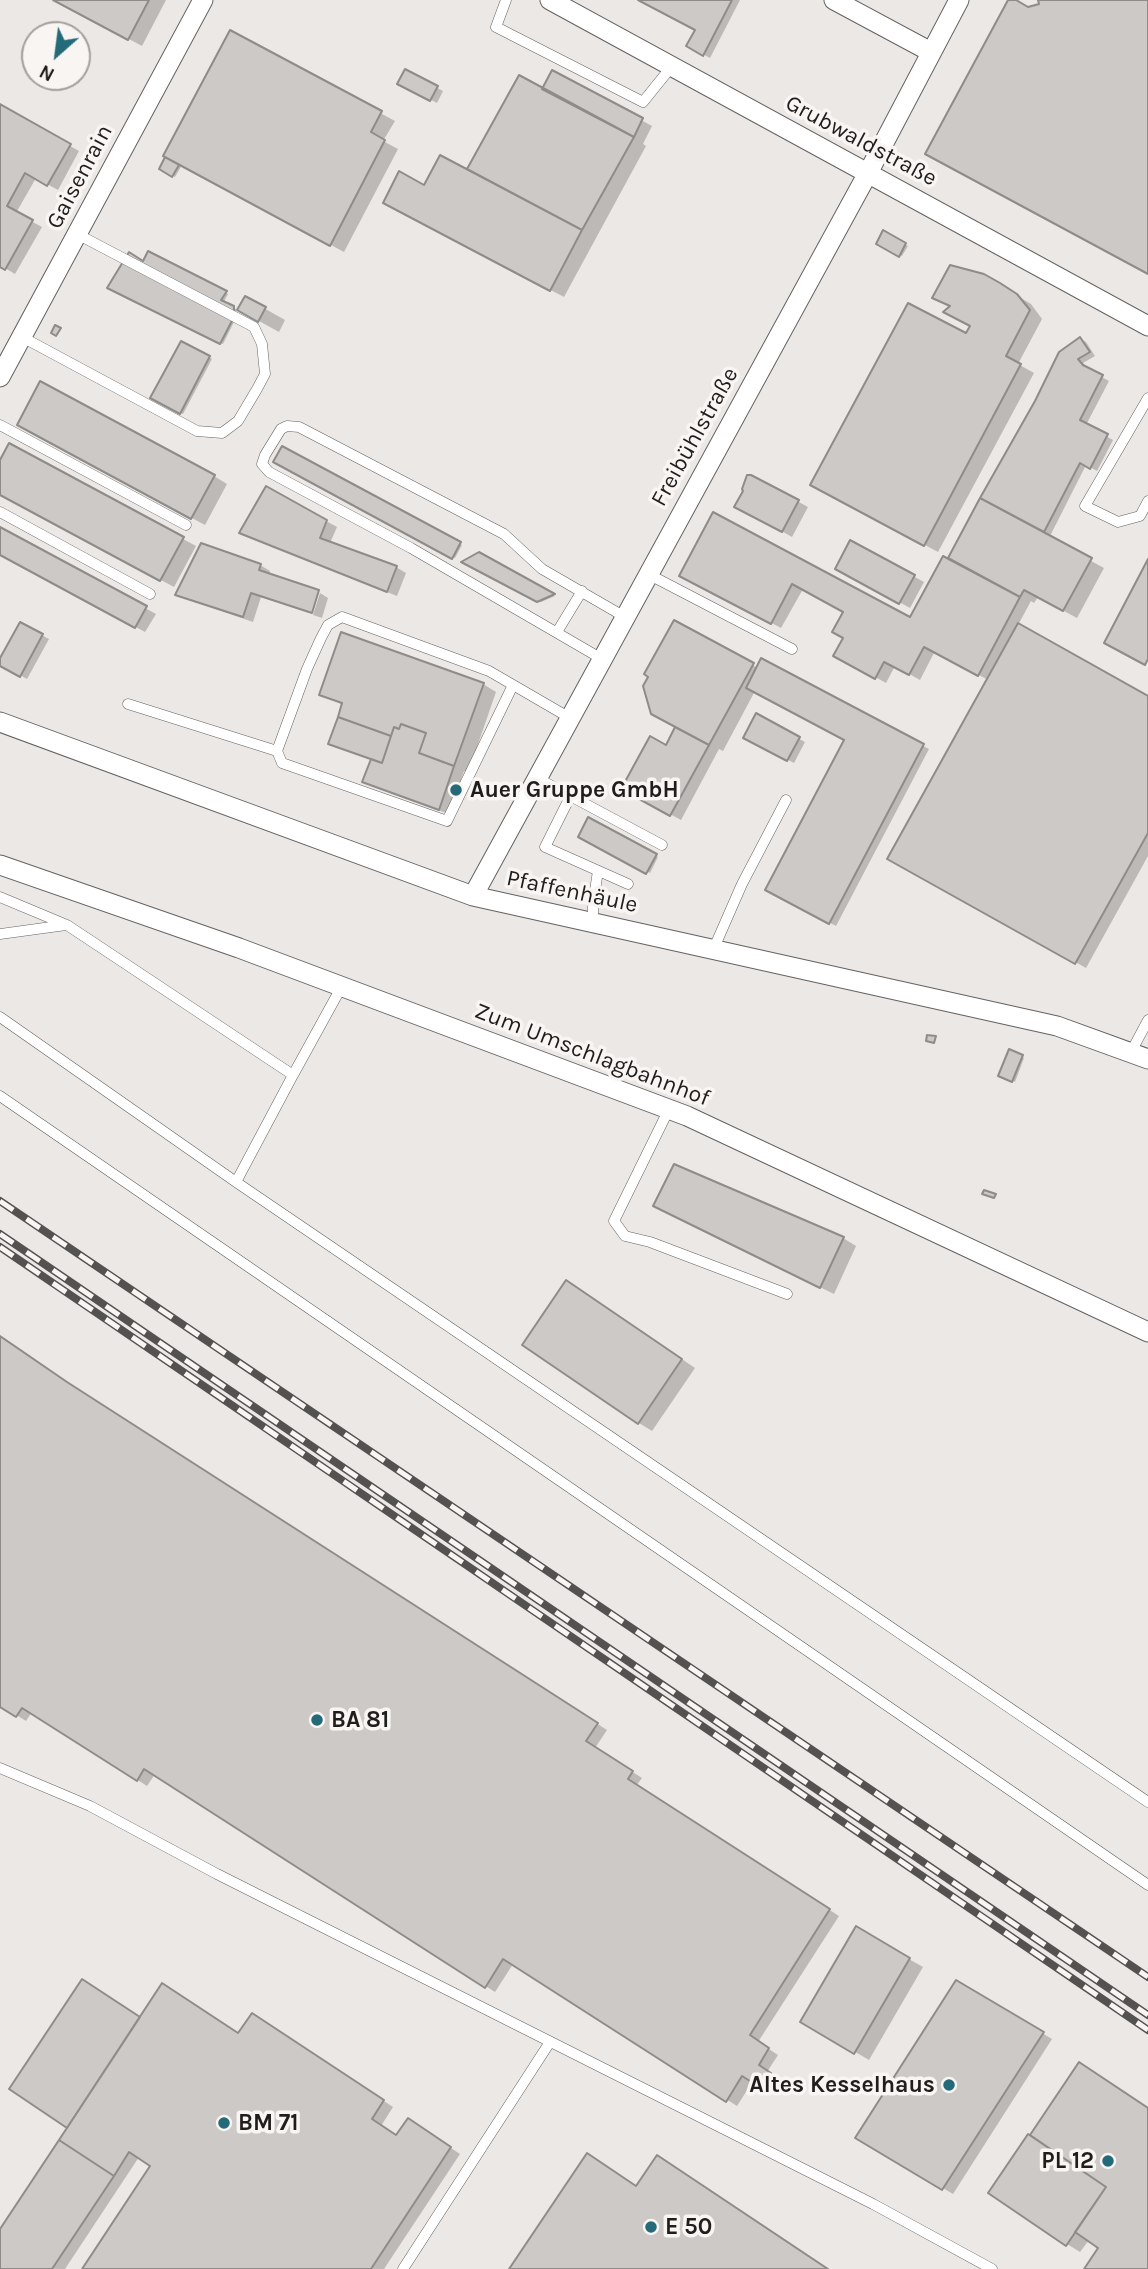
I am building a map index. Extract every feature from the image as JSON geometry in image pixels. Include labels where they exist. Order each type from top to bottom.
[{"type":"street","name":"Gaisenrain","points":[[0,377],[203,0]]},
{"type":"street","name":"Grubwaldstraße","points":[[550,0],[1148,326]]},
{"type":"street","points":[[834,0],[931,52]]},
{"type":"street","name":"Freibühlstraße","points":[[473,896],[868,173],[958,0]]},
{"type":"street","name":"Pfaffenhäule","points":[[0,722],[473,896],[1057,1026],[1139,1056]]},
{"type":"street","name":"Zum Umschlagbahnhof","points":[[0,865],[342,986],[669,1109],[1148,1332]]},
{"type":"lane","points":[[506,0],[496,27],[643,102],[672,66]]},
{"type":"lane","points":[[22,337],[197,431],[222,433],[238,421],[257,389],[265,374],[262,344],[254,327],[77,234]]},
{"type":"lane","points":[[1148,398],[1085,506],[1118,522],[1140,516],[1148,501]]},
{"type":"lane","points":[[0,425],[186,525]]},
{"type":"lane","points":[[602,659],[411,548],[264,469],[263,461],[278,432],[287,426],[299,427],[504,534],[531,561],[625,617]]},
{"type":"lane","points":[[0,512],[150,594]]},
{"type":"lane","points":[[648,574],[792,649]]},
{"type":"lane","points":[[557,632],[582,591]]},
{"type":"lane","points":[[513,685],[447,821],[282,763],[277,751],[321,638],[328,625],[342,617],[489,671],[570,718]]},
{"type":"lane","points":[[128,704],[277,751]]},
{"type":"lane","points":[[537,778],[663,845]]},
{"type":"lane","points":[[571,795],[545,848],[628,884]]},
{"type":"lane","points":[[714,948],[742,884],[786,800]]},
{"type":"lane","points":[[593,922],[598,871]]},
{"type":"lane","points":[[0,897],[67,925],[293,1075]]},
{"type":"lane","points":[[0,934],[67,925]]},
{"type":"lane","points":[[236,1182],[342,986]]},
{"type":"lane","points":[[0,1017],[236,1182],[1148,1802]]},
{"type":"lane","points":[[1139,1056],[1148,1020]]},
{"type":"lane","points":[[0,1096],[1148,1885]]},
{"type":"lane","points":[[669,1109],[614,1221],[625,1236],[650,1242],[787,1294]]},
{"type":"lane","points":[[0,1768],[90,1806],[216,1874],[873,2204],[992,2269]]},
{"type":"lane","points":[[403,2269],[551,2042]]},
{"type":"building","points":[[53,0],[149,0],[128,40]]},
{"type":"building","points":[[638,0],[732,0],[703,56],[686,46],[695,30]]},
{"type":"building","points":[[1008,0],[1016,0],[1028,7],[1039,4],[1038,0],[1148,0],[1148,274],[925,154]]},
{"type":"building","points":[[230,30],[382,111],[371,132],[385,140],[330,246],[163,156]]},
{"type":"building","points":[[405,69],[438,86],[430,101],[397,84]]},
{"type":"building","points":[[552,70],[643,118],[634,137],[542,89]]},
{"type":"building","points":[[519,75],[634,137],[582,230],[467,169]]},
{"type":"building","points":[[0,104],[71,144],[47,186],[25,173],[7,206],[33,220],[5,270],[0,267]]},
{"type":"building","points":[[440,155],[582,230],[550,291],[383,203],[399,171],[424,185]]},
{"type":"building","points":[[165,157],[179,165],[172,177],[159,169]]},
{"type":"building","points":[[883,230],[906,243],[899,257],[876,244]]},
{"type":"building","points":[[148,251],[227,291],[221,300],[234,306],[234,317],[220,344],[107,288],[129,252],[143,261]]},
{"type":"building","points":[[950,265],[984,274],[1000,283],[1017,294],[1030,310],[1006,356],[1021,364],[924,546],[810,485],[908,303],[966,333],[970,326],[943,312],[950,306],[932,298]]},
{"type":"building","points":[[245,296],[266,307],[258,322],[237,310]]},
{"type":"building","points":[[55,325],[61,328],[56,336],[51,333]]},
{"type":"building","points":[[1080,337],[1090,352],[1078,359],[1083,365],[1103,375],[1080,420],[1108,434],[1090,469],[1080,463],[1044,532],[980,498],[1035,401],[1059,352]]},
{"type":"building","points":[[181,341],[210,356],[180,414],[150,398]]},
{"type":"building","points":[[40,381],[215,475],[191,519],[17,425]]},
{"type":"building","points":[[9,443],[184,537],[160,581],[0,495],[0,460]]},
{"type":"building","points":[[282,446],[461,542],[452,559],[273,462]]},
{"type":"building","points":[[747,475],[799,500],[782,532],[734,507],[743,491]]},
{"type":"building","points":[[266,486],[327,520],[320,538],[397,566],[387,592],[239,533]]},
{"type":"building","points":[[980,498],[1092,558],[1063,611],[1024,590],[1020,597],[948,558]]},
{"type":"building","points":[[713,512],[910,617],[943,556],[1020,597],[978,676],[924,647],[909,675],[884,662],[875,679],[833,656],[843,638],[832,632],[843,612],[792,584],[771,624],[679,576]]},
{"type":"building","points":[[0,527],[147,606],[135,628],[0,555]]},
{"type":"building","points":[[850,540],[915,575],[899,604],[835,569]]},
{"type":"building","points":[[201,543],[261,564],[259,570],[319,590],[312,613],[251,593],[243,617],[175,595]]},
{"type":"building","points":[[479,552],[555,594],[537,602],[461,562]]},
{"type":"building","points":[[1148,559],[1148,659],[1145,665],[1104,643]]},
{"type":"building","points":[[674,620],[754,663],[709,745],[651,714],[643,686],[648,677],[644,674]]},
{"type":"building","points":[[20,622],[43,634],[20,677],[0,666],[0,658]]},
{"type":"building","points":[[1018,623],[1148,696],[1148,833],[1075,964],[887,859]]},
{"type":"building","points":[[341,632],[484,683],[454,766],[419,753],[426,733],[401,724],[399,729],[394,727],[391,736],[338,717],[342,703],[319,695]]},
{"type":"building","points":[[761,658],[924,744],[829,924],[765,890],[844,740],[746,688]]},
{"type":"building","points":[[756,713],[800,737],[787,761],[743,738]]},
{"type":"building","points":[[338,717],[391,736],[382,763],[328,744]]},
{"type":"building","points":[[401,724],[426,733],[419,753],[454,766],[439,810],[362,782],[371,759],[382,763],[394,727],[399,729]]},
{"type":"building","points":[[675,727],[709,745],[670,816],[621,789],[650,736],[666,745]]},
{"type":"building","points":[[588,817],[657,854],[646,874],[578,837]]},
{"type":"building","points":[[927,1035],[936,1036],[934,1043],[926,1041]]},
{"type":"building","points":[[1009,1049],[1023,1055],[1012,1082],[998,1076]]},
{"type":"building","points":[[674,1164],[844,1237],[820,1288],[653,1206]]},
{"type":"building","points":[[984,1190],[996,1194],[994,1198],[982,1194]]},
{"type":"building","points":[[566,1280],[682,1359],[638,1424],[522,1345]]},
{"type":"building","name":"BA 81","points":[[0,1336],[67,1382],[598,1723],[586,1741],[633,1771],[628,1779],[830,1909],[750,2035],[769,2048],[759,2065],[771,2073],[761,2088],[742,2076],[726,2102],[503,1959],[485,1988],[144,1769],[137,1781],[22,1708],[16,1717],[0,1707]]},
{"type":"building","points":[[856,1926],[910,1958],[854,2054],[800,2022]]},
{"type":"building","points":[[82,1979],[140,2017],[67,2128],[9,2089]]},
{"type":"building","name":"Altes Kesselhaus","points":[[956,1980],[1044,2032],[942,2190],[855,2138]]},
{"type":"building","name":"BM 71","points":[[162,1983],[238,2033],[252,2013],[384,2100],[372,2119],[396,2135],[408,2118],[451,2147],[371,2269],[82,2269],[150,2166],[129,2152],[114,2176],[59,2140]]},
{"type":"building","name":"PL 12","points":[[1079,2062],[1148,2108],[1148,2269],[1084,2269],[1098,2248],[1075,2232],[1106,2187],[1030,2135]]},
{"type":"building","points":[[1028,2134],[1106,2187],[1066,2246],[988,2193]]},
{"type":"building","points":[[59,2140],[114,2176],[52,2269],[0,2269],[0,2229]]},
{"type":"building","name":"E 50","points":[[587,2153],[636,2186],[657,2155],[828,2269],[509,2269]]},
{"type":"railway","points":[[0,1201],[1148,1977]]},
{"type":"railway","points":[[0,1234],[1148,2015]]},
{"type":"railway","points":[[0,1247],[1148,2030]]},
{"type":"place","name":"Auer Gruppe GmbH","points":[[456,790]]},
{"type":"place","name":"BA 81","points":[[317,1720]]},
{"type":"place","name":"Altes Kesselhaus","points":[[949,2085]]},
{"type":"place","name":"BM 71","points":[[224,2123]]},
{"type":"place","name":"PL 12","points":[[1108,2161]]},
{"type":"place","name":"E 50","points":[[651,2227]]}]
